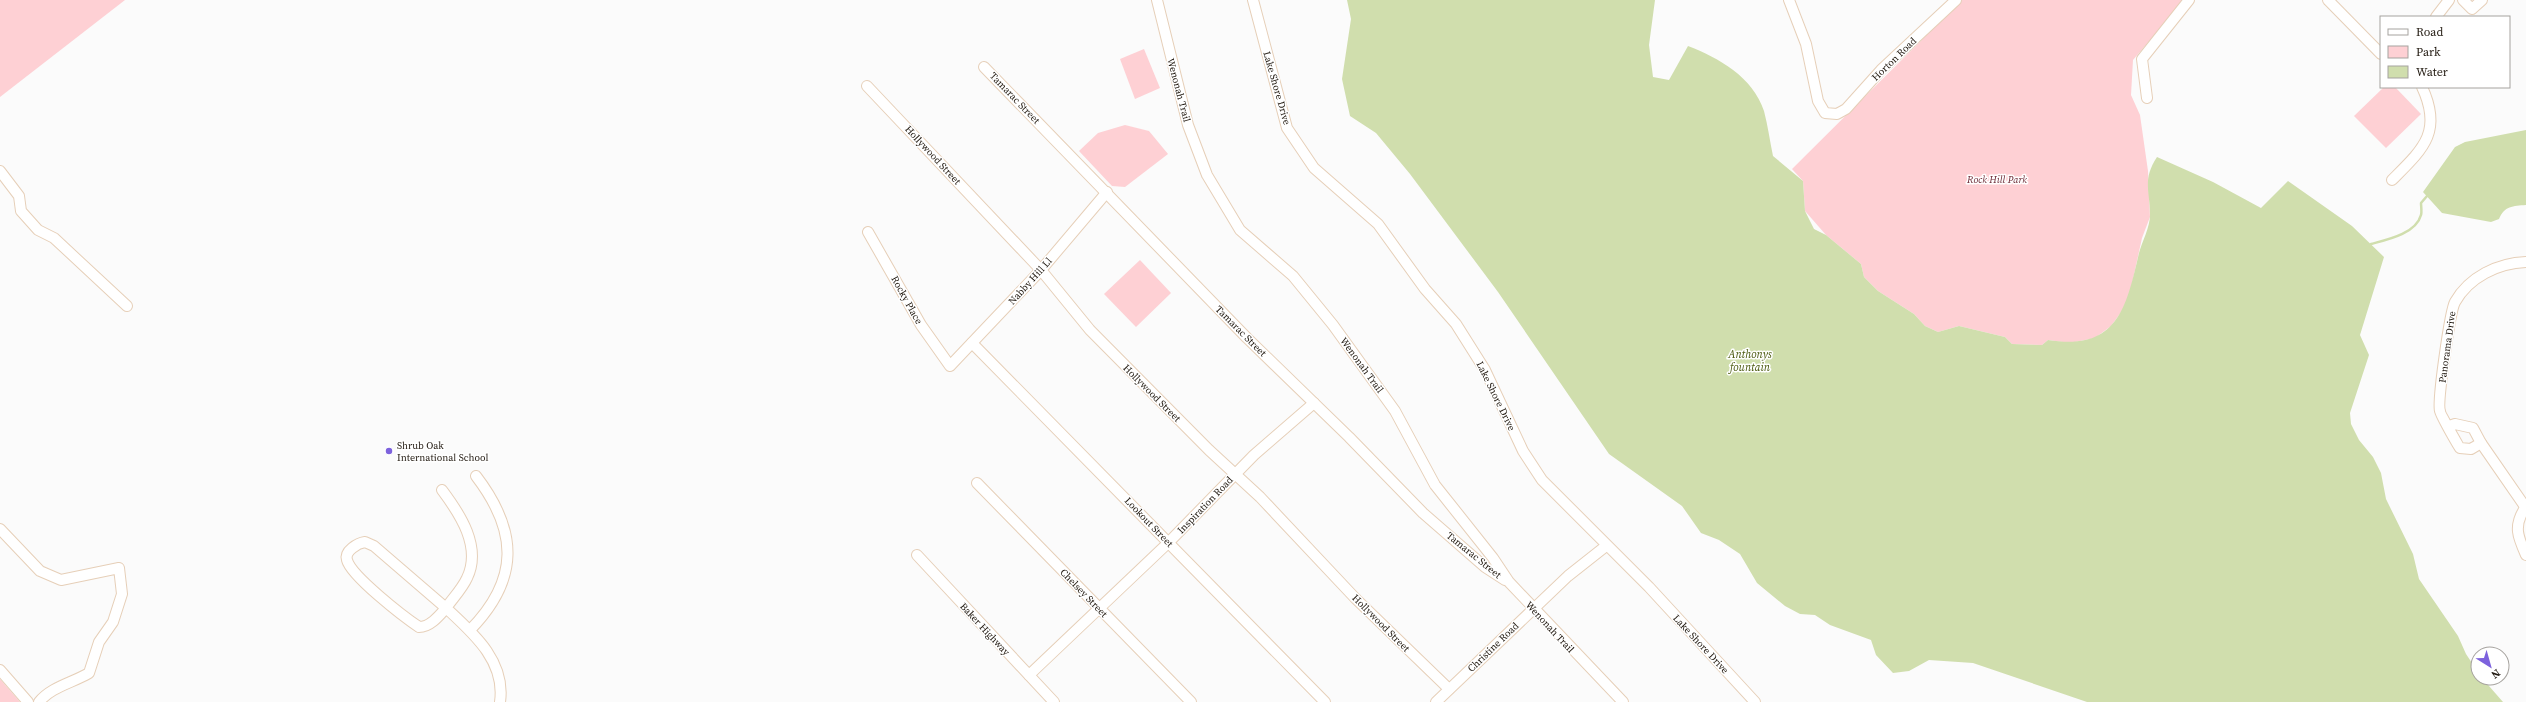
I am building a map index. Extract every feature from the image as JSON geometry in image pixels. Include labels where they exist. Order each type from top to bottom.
[{"type":"street","name":"Wenonah Trail","points":[[1157,0],[1188,125],[1211,182],[1240,230],[1293,276],[1333,325],[1395,411],[1435,486],[1493,558],[1509,582],[1623,702]]},
{"type":"street","name":"Lake Shore Drive","points":[[1253,0],[1287,128],[1314,168],[1378,224],[1425,289],[1456,324],[1485,370],[1505,416],[1534,469],[1606,546],[1649,587],[1755,702]]},
{"type":"street","name":"Horton Road","points":[[1789,0],[1806,44],[1818,101],[1824,113],[1831,115],[1846,109],[1881,70],[1956,0]]},
{"type":"street","points":[[2146,98],[2142,59],[2189,0]]},
{"type":"street","points":[[2328,0],[2380,53]]},
{"type":"street","points":[[2437,16],[2449,0]]},
{"type":"street","points":[[2463,0],[2472,9],[2482,0]]},
{"type":"street","name":"Tamarac Street","points":[[984,67],[1107,192],[1247,338],[1314,403],[1422,513],[1485,567],[1509,582]]},
{"type":"street","name":"Hollywood Street","points":[[867,86],[1041,270],[1090,330],[1260,497],[1356,599],[1449,689]]},
{"type":"street","points":[[2392,180],[2424,145],[2430,130],[2431,107],[2422,88]]},
{"type":"street","points":[[0,171],[19,196],[21,211],[38,230],[54,238],[127,306]]},
{"type":"street","name":"Nabby Hill Ll","points":[[950,366],[1041,270],[1107,192]]},
{"type":"street","name":"Rocky Place","points":[[868,232],[921,325],[950,366]]},
{"type":"street","name":"Panorama Drive","points":[[2482,443],[2471,449],[2460,448],[2449,426],[2439,411],[2450,318],[2454,303],[2475,278],[2489,270],[2514,262],[2526,262]]},
{"type":"street","name":"Lookout Street","points":[[972,343],[1325,702]]},
{"type":"street","name":"Inspiration Road","points":[[1029,675],[1169,542],[1235,474],[1314,403]]},
{"type":"street","points":[[2449,426],[2455,424],[2473,428],[2525,508],[2518,518],[2516,530],[2526,555]]},
{"type":"street","points":[[470,630],[485,615],[504,581],[509,544],[499,512],[490,494],[476,476]]},
{"type":"street","name":"Chelsey Street","points":[[977,483],[1191,702]]},
{"type":"street","points":[[442,490],[459,512],[466,526],[472,552],[468,577],[446,608],[426,626],[419,627],[357,576],[347,561],[347,557],[352,548],[360,543],[365,542],[374,546],[446,608],[470,630],[493,659],[499,676],[500,702]]},
{"type":"street","points":[[0,529],[40,571],[60,580],[119,568],[122,594],[113,622],[100,642],[89,673],[70,684],[53,689],[39,702]]},
{"type":"street","name":"Christine Road","points":[[1436,702],[1568,576],[1606,546]]},
{"type":"street","name":"Baker Highway","points":[[917,555],[1054,702]]},
{"type":"street","points":[[0,670],[28,702]]},
{"type":"green space","points":[[0,0],[125,0],[0,97]]},
{"type":"green space","name":"Rock Hill Park","points":[[1962,0],[2184,0],[2133,60],[2131,95],[2140,115],[2148,171],[2150,217],[2142,238],[2130,293],[2122,311],[2111,326],[2095,338],[2070,343],[2048,340],[2042,345],[2012,344],[2005,337],[1959,326],[1938,332],[1925,326],[1914,314],[1878,291],[1864,277],[1861,264],[1826,235],[1805,211],[1803,181],[1792,169]]},
{"type":"green space","points":[[1144,49],[1160,88],[1135,99],[1120,59]]},
{"type":"green space","points":[[2383,88],[2396,88],[2421,114],[2386,148],[2354,116]]},
{"type":"green space","points":[[1125,125],[1149,131],[1168,154],[1125,187],[1112,186],[1079,151],[1098,133]]},
{"type":"green space","points":[[1140,260],[1171,293],[1136,327],[1104,294]]},
{"type":"green space","points":[[0,679],[20,702],[0,702]]},
{"type":"water","name":"Anthonys fountain","points":[[1347,0],[1655,0],[1649,45],[1653,77],[1669,80],[1688,46],[1711,56],[1734,70],[1752,88],[1759,99],[1767,122],[1773,156],[1803,181],[1805,211],[1814,229],[1826,235],[1861,264],[1864,277],[1878,291],[1914,314],[1925,326],[1938,332],[1959,326],[2005,337],[2012,344],[2042,345],[2048,340],[2071,342],[2090,339],[2104,332],[2114,322],[2123,308],[2129,292],[2139,253],[2149,224],[2150,206],[2148,179],[2152,165],[2157,157],[2213,182],[2261,208],[2288,181],[2352,226],[2384,257],[2360,335],[2369,355],[2350,413],[2351,424],[2359,440],[2373,457],[2381,473],[2386,499],[2413,554],[2419,579],[2458,636],[2470,660],[2470,686],[2489,686],[2503,702],[2087,702],[1973,663],[1929,660],[1909,671],[1893,673],[1876,655],[1871,640],[1830,625],[1815,615],[1800,614],[1785,606],[1757,583],[1740,554],[1719,540],[1701,533],[1682,506],[1609,454],[1498,292],[1410,174],[1376,133],[1350,116],[1342,79],[1351,19]]},
{"type":"water","points":[[2526,130],[2526,205],[2506,209],[2499,219],[2491,222],[2442,213],[2423,192],[2455,147],[2465,142]]},
{"type":"waterway","points":[[2371,244],[2400,235],[2413,227],[2418,222],[2421,215],[2421,203],[2427,196]]},
{"type":"place","name":"Shrub Oak International School","points":[[389,451]]}]
